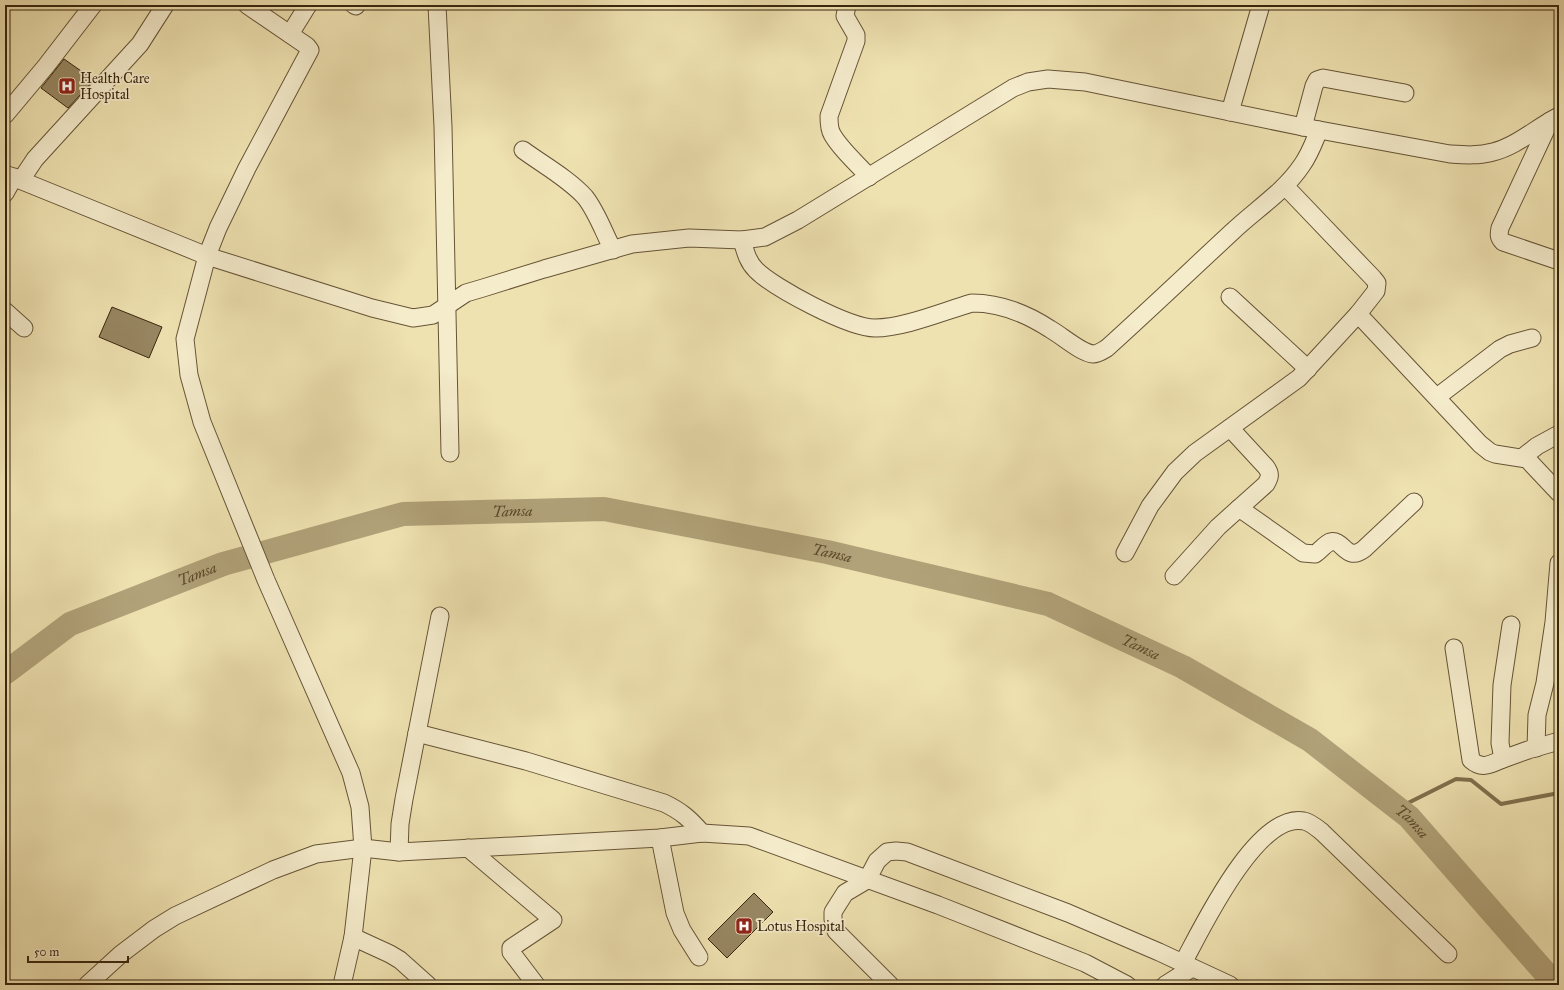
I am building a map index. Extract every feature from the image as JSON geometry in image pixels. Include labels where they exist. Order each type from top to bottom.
[{"type":"street","points":[[5,115],[94,5]]},
{"type":"street","points":[[5,193],[13,177],[30,165],[42,150],[140,44],[165,5]]},
{"type":"street","points":[[247,5],[307,46],[310,50],[228,206],[206,256],[185,339],[189,375],[202,422],[266,580],[351,773],[360,807],[363,848],[353,937],[342,985]]},
{"type":"street","points":[[290,34],[308,5]]},
{"type":"street","points":[[437,5],[443,127],[450,453]]},
{"type":"street","points":[[847,5],[845,16],[856,35],[856,41],[829,116],[829,126],[831,133],[837,141],[869,177]]},
{"type":"street","points":[[1230,112],[1261,5]]},
{"type":"street","points":[[742,240],[746,256],[751,264],[765,277],[793,295],[851,324],[873,328],[889,327],[972,302],[982,303],[1004,307],[1033,319],[1084,351],[1092,354],[1099,353],[1107,348],[1200,264],[1247,218],[1285,186],[1297,172],[1308,157],[1314,86],[1317,80],[1323,78],[1405,94]]},
{"type":"street","points":[[13,177],[206,256],[372,308],[413,318],[433,315],[466,294],[477,290],[544,268],[632,244],[689,238],[742,240],[765,237],[798,220],[1013,88],[1028,82],[1048,79],[1085,82],[1311,128],[1450,154],[1474,156],[1494,152],[1510,145],[1554,119]]},
{"type":"street","points":[[1554,119],[1500,228],[1499,238],[1503,242],[1559,261]]},
{"type":"street","points":[[523,150],[557,174],[585,197],[613,250]]},
{"type":"street","points":[[1125,553],[1147,510],[1167,480],[1189,458],[1292,384],[1308,369],[1358,314],[1376,291],[1377,283],[1285,186]]},
{"type":"street","points":[[1230,297],[1308,369]]},
{"type":"street","points":[[5,311],[24,328]]},
{"type":"street","points":[[1358,314],[1480,444],[1490,452],[1523,457],[1531,462],[1559,493]]},
{"type":"street","points":[[1437,397],[1500,349],[1510,344],[1532,338]]},
{"type":"street","points":[[1174,576],[1218,527],[1266,484],[1270,478],[1270,474],[1266,467],[1230,428]]},
{"type":"street","points":[[1523,457],[1559,434]]},
{"type":"street","points":[[1239,508],[1294,548],[1303,552],[1314,554],[1329,543],[1333,542],[1338,543],[1348,552],[1355,554],[1364,549],[1414,502]]},
{"type":"street","points":[[1536,748],[1537,716],[1545,683],[1554,622],[1559,563]]},
{"type":"street","points":[[399,852],[400,824],[440,616]]},
{"type":"street","points":[[1503,759],[1500,743],[1502,685],[1511,625]]},
{"type":"street","points":[[1454,648],[1471,760],[1476,765],[1489,765],[1536,748],[1559,742]]},
{"type":"street","points":[[417,733],[526,761],[664,803],[679,810],[702,833]]},
{"type":"street","points":[[1165,985],[1187,966],[1224,888],[1240,865],[1268,834],[1287,823],[1296,821],[1304,821],[1322,832],[1448,954]]},
{"type":"street","points":[[87,985],[121,954],[154,929],[176,916],[200,903],[273,870],[316,854],[363,848],[399,852],[660,838],[702,833],[749,836],[938,905],[1085,963],[1127,985]]},
{"type":"street","points":[[660,838],[675,913],[682,930],[699,957]]},
{"type":"street","points":[[468,848],[553,920],[512,948],[511,952],[536,985]]},
{"type":"street","points":[[889,985],[836,931],[833,912],[845,893],[867,880],[877,861],[887,852],[896,851],[907,852],[1041,902],[1230,985]]},
{"type":"street","points":[[353,937],[400,960],[428,985]]},
{"type":"building","points":[[64,59],[94,80],[68,108],[41,88]]},
{"type":"building","points":[[112,307],[162,327],[149,358],[99,337]]},
{"type":"building","points":[[754,893],[773,912],[727,958],[708,939]]},
{"type":"waterway","name":"Tamsa","points":[[5,673],[70,624],[223,564],[403,514],[604,509],[827,552],[1048,604],[1183,667],[1310,740],[1409,817],[1556,985]]},
{"type":"waterway","points":[[1398,808],[1456,779],[1471,780],[1501,804],[1559,793]]},
{"type":"place","name":"Health Care Hospital","points":[[67,86]]},
{"type":"place","name":"Lotus Hospital","points":[[744,926]]}]
